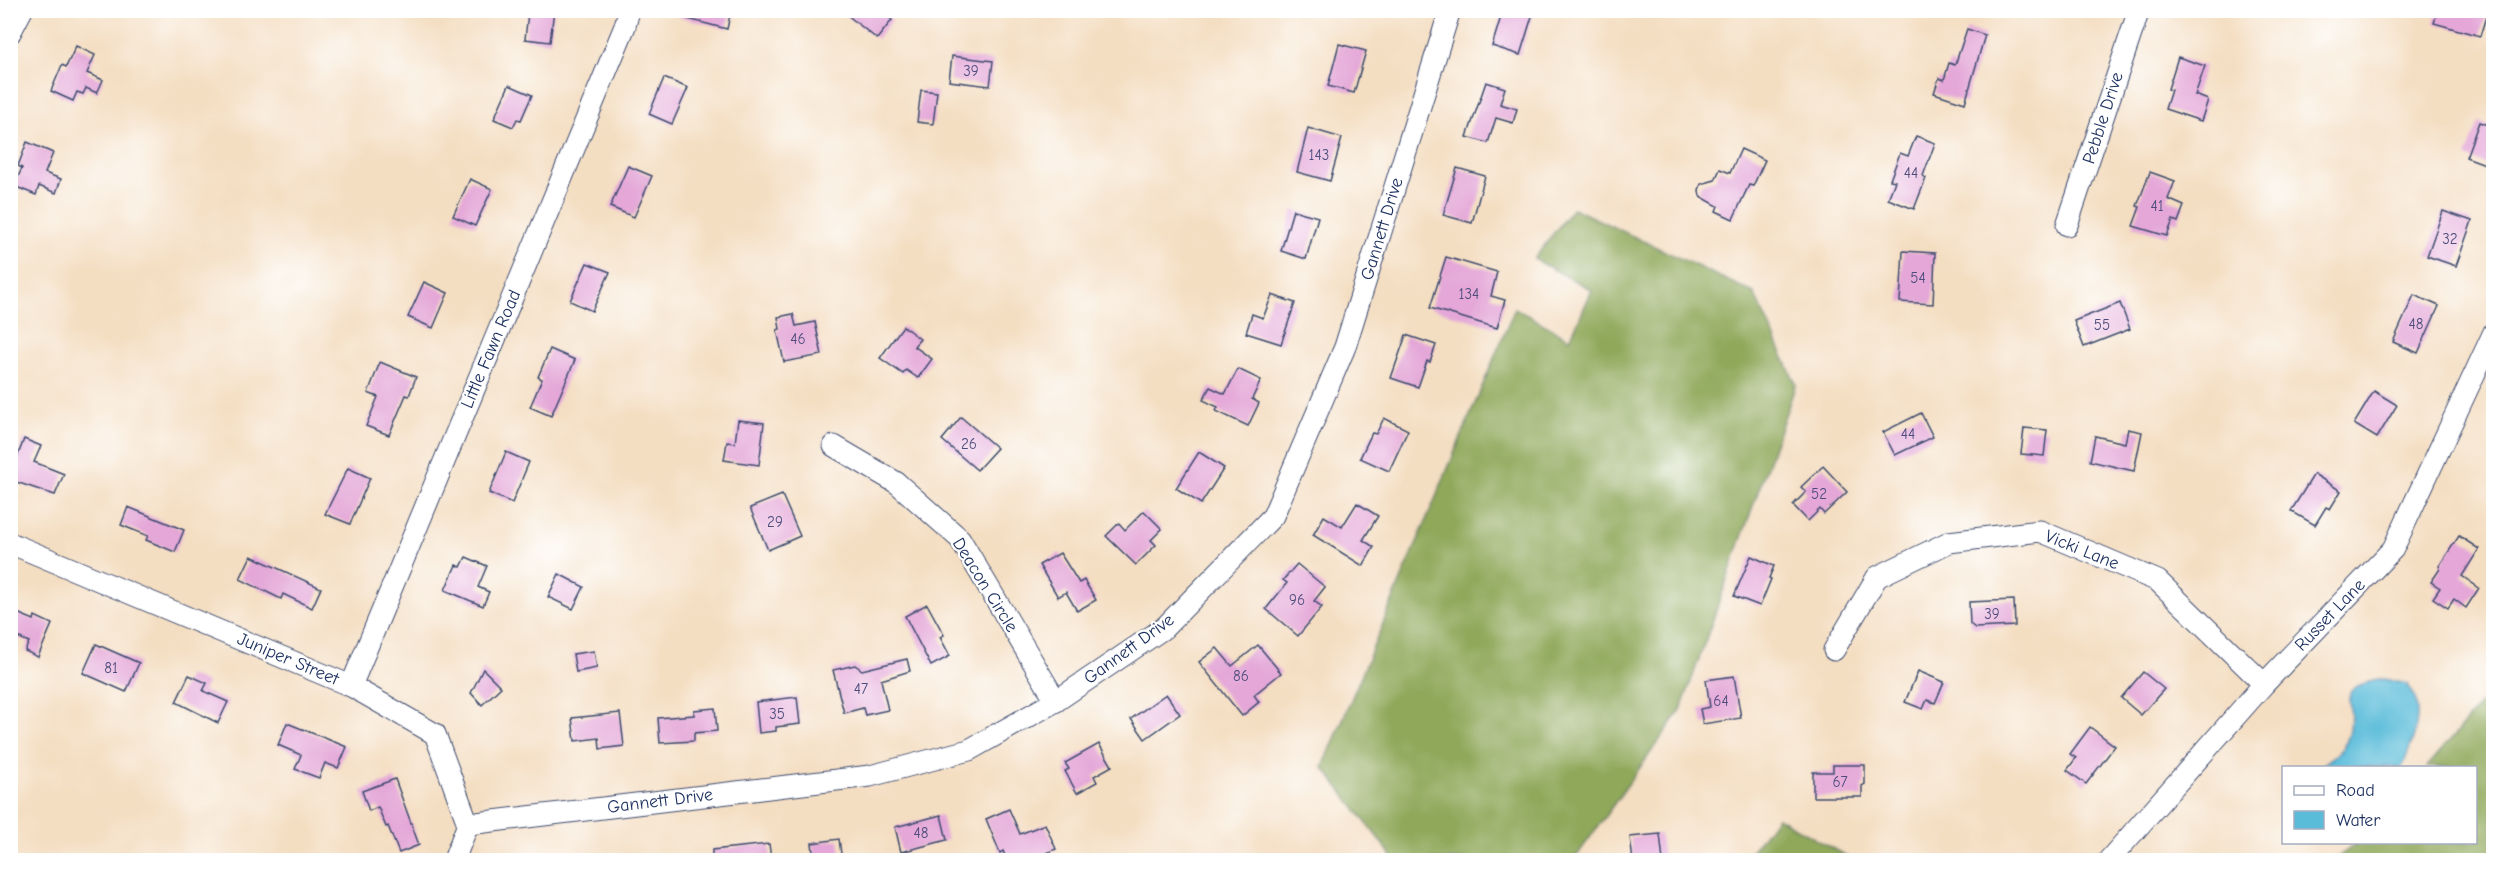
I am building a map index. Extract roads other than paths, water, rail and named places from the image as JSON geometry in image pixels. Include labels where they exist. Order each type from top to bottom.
[{"type":"street","points":[[10,33],[22,10]]},
{"type":"street","name":"Little Fawn Road","points":[[351,686],[616,48],[629,10]]},
{"type":"street","name":"Gannett Drive","points":[[468,824],[870,776],[969,750],[1056,701],[1164,628],[1273,516],[1345,347],[1450,10]]},
{"type":"street","name":"Pebble Drive","points":[[2067,225],[2139,10]]},
{"type":"street","name":"Russet Lane","points":[[2109,861],[2264,684],[2393,549],[2493,332]]},
{"type":"street","name":"Deacon Circle","points":[[834,446],[897,483],[960,539],[1056,701]]},
{"type":"street","name":"Vicki Lane","points":[[1834,650],[1877,577],[1949,542],[2040,531],[2158,581],[2264,684]]},
{"type":"street","name":"Juniper Street","points":[[10,543],[351,686],[435,734],[468,824]]},
{"type":"street","points":[[454,861],[468,824]]},
{"type":"water","points":[[2384,679],[2407,684],[2413,693],[2417,714],[2416,726],[2402,766],[2321,766],[2338,753],[2347,740],[2351,722],[2349,697],[2351,691],[2367,683]]}]
